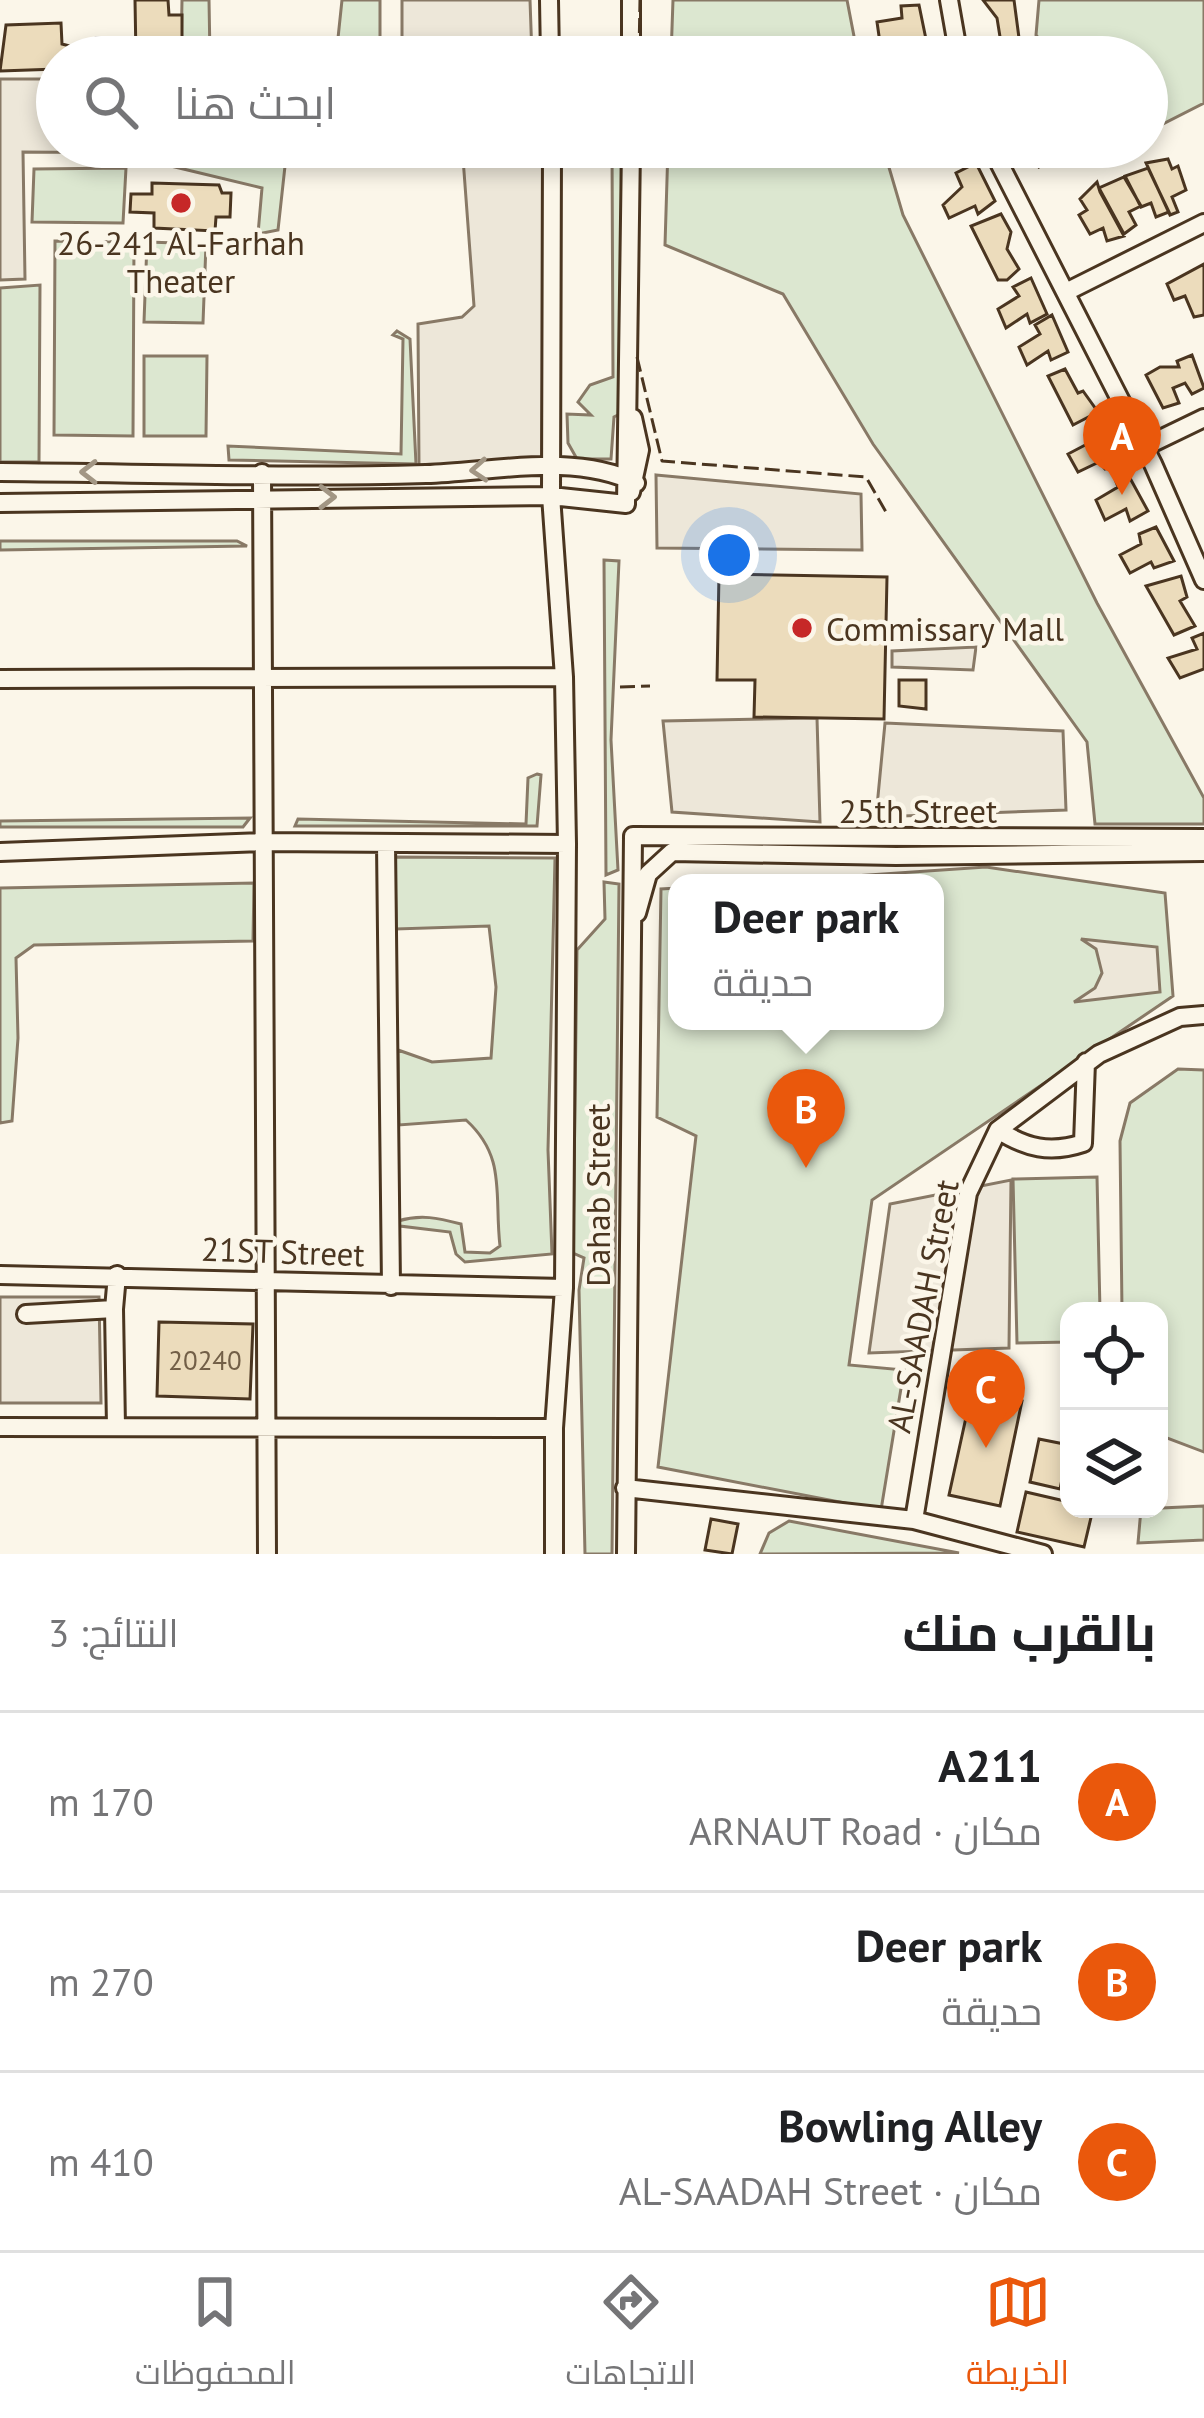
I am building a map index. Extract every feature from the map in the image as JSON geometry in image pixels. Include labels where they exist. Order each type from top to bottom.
[{"type":"street","points":[[549,0],[550,36]]},
{"type":"street","points":[[631,0],[631,36]]},
{"type":"street","points":[[949,0],[955,36]]},
{"type":"street","points":[[552,168],[551,496],[564,677],[567,844],[564,1288],[554,1428],[554,1554]]},
{"type":"street","points":[[0,503],[551,496],[626,504],[640,450],[630,399],[631,168]]},
{"type":"street","points":[[1002,168],[1144,447],[1204,580]]},
{"type":"street","points":[[1066,292],[1204,223]]},
{"type":"street","points":[[1144,447],[1204,418]]},
{"type":"street","points":[[0,472],[425,474],[551,466],[629,479]]},
{"type":"street","points":[[262,473],[262,842],[270,1280],[267,1554]]},
{"type":"street","points":[[424,497],[425,474]]},
{"type":"street","points":[[0,679],[564,677]]},
{"type":"street","name":"25th Street","points":[[632,836],[1204,838]]},
{"type":"street","name":"Dahab Street","points":[[626,1554],[632,836]]},
{"type":"street","points":[[0,852],[262,842],[567,844]]},
{"type":"street","points":[[386,844],[391,1286]]},
{"type":"street","name":"25th Street","points":[[631,937],[647,874],[671,852],[896,856],[1204,852]]},
{"type":"street","name":"AL-SAADAH Street","points":[[914,1520],[968,1193],[998,1130],[1086,1062],[1180,1017],[1204,1015]]},
{"type":"street","points":[[998,1130],[1026,1148],[1066,1149],[1083,1143],[1086,1062]]},
{"type":"street","name":"21ST Street","points":[[0,1275],[564,1288]]},
{"type":"street","points":[[116,1427],[117,1276]]},
{"type":"street","points":[[26,1314],[114,1309]]},
{"type":"street","points":[[0,1427],[554,1428]]},
{"type":"street","points":[[626,1488],[914,1520],[1043,1554]]},
{"type":"green space","points":[[182,0],[209,0],[210,36],[181,36]]},
{"type":"green space","points":[[342,0],[380,0],[380,36],[338,36]]},
{"type":"green space","points":[[673,0],[847,0],[854,36],[672,36]]},
{"type":"green space","points":[[1039,0],[1204,0],[1204,103],[1168,121],[1168,36],[1036,35]]},
{"type":"green space","points":[[126,168],[123,223],[32,222],[34,169]]},
{"type":"green space","points":[[179,168],[285,168],[278,230],[258,234],[262,188]]},
{"type":"green space","points":[[612,168],[621,168],[624,398],[620,414],[614,417],[611,459],[577,459],[568,443],[567,414],[591,415],[578,402],[590,385],[613,377]]},
{"type":"green space","points":[[667,168],[889,168],[903,215],[1097,603],[1204,798],[1204,824],[1095,824],[1087,742],[873,444],[783,294],[665,245]]},
{"type":"green space","points":[[55,241],[134,242],[133,436],[54,435]]},
{"type":"green space","points":[[147,242],[206,244],[203,323],[144,322]]},
{"type":"green space","points":[[40,285],[39,462],[0,462],[0,288]]},
{"type":"green space","points":[[397,331],[410,339],[416,464],[229,460],[228,446],[401,454],[403,339],[393,335]]},
{"type":"green space","points":[[144,356],[207,356],[206,436],[144,436]]},
{"type":"green space","points":[[0,541],[237,541],[247,546],[0,550]]},
{"type":"green space","points":[[604,560],[619,561],[611,740],[618,870],[606,875]]},
{"type":"green space","points":[[541,775],[537,826],[295,826],[298,819],[526,824],[528,778]]},
{"type":"green space","points":[[250,818],[243,827],[0,827],[0,821]]},
{"type":"green space","points":[[395,857],[555,858],[548,1150],[552,1254],[465,1262],[456,1254],[450,1232],[400,1226],[398,1221],[430,1218],[461,1224],[465,1252],[490,1253],[500,1246],[496,1178],[479,1134],[466,1120],[399,1125],[398,1050],[432,1062],[491,1058],[496,987],[489,926],[396,929]]},
{"type":"green space","points":[[986,867],[1165,893],[1173,996],[872,1200],[849,1365],[904,1370],[881,1510],[658,1467],[696,1136],[657,1117],[661,889],[668,889],[668,1030],[944,1030],[944,874],[883,874]]},
{"type":"green space","points":[[604,882],[619,884],[612,1554],[585,1554],[579,1290],[584,1258],[573,1253],[577,950],[605,919]]},
{"type":"green space","points":[[254,883],[253,941],[34,945],[16,958],[18,1038],[12,1121],[0,1123],[0,888]]},
{"type":"green space","points":[[1178,1069],[1204,1070],[1204,1452],[1168,1438],[1168,1302],[1122,1302],[1120,1141],[1130,1103]]},
{"type":"green space","points":[[1097,1177],[1100,1302],[1060,1302],[1060,1342],[1017,1343],[1013,1179]]},
{"type":"green space","points":[[1204,1506],[1204,1540],[1138,1543],[1140,1518],[1168,1518],[1168,1508]]},
{"type":"green space","points":[[789,1521],[959,1553],[760,1554],[769,1533]]},
{"type":"shaded area","points":[[402,0],[530,0],[531,36],[402,36]]},
{"type":"shaded area","points":[[0,79],[36,79],[36,152],[23,152],[25,279],[0,280]]},
{"type":"shaded area","points":[[464,168],[544,168],[542,462],[419,467],[418,324],[462,317],[474,306]]},
{"type":"shaded area","points":[[656,475],[861,494],[862,550],[657,548]]},
{"type":"shaded area","points":[[976,647],[973,670],[892,667],[892,651]]},
{"type":"shaded area","points":[[817,718],[820,822],[672,812],[663,721]]},
{"type":"shaded area","points":[[885,723],[1063,731],[1066,810],[876,817]]},
{"type":"shaded area","points":[[1081,939],[1157,947],[1160,992],[1074,1002],[1095,988],[1102,973],[1096,949]]},
{"type":"shaded area","points":[[1011,1180],[1009,1348],[869,1353],[890,1204]]},
{"type":"shaded area","points":[[0,1297],[99,1297],[101,1403],[0,1403]]},
{"type":"building","points":[[135,0],[168,0],[169,15],[182,15],[182,36],[136,36]]},
{"type":"building","points":[[983,0],[1014,0],[1019,36],[1000,36],[997,18]]},
{"type":"building","points":[[919,5],[925,36],[879,36],[877,22],[902,18],[901,6]]},
{"type":"building","points":[[61,23],[62,36],[36,36],[36,70],[0,71],[6,25]]},
{"type":"building","points":[[1168,159],[1172,169],[1178,166],[1186,190],[1172,197],[1178,212],[1170,215],[1148,168],[1168,168]]},
{"type":"building","points":[[978,168],[995,201],[978,214],[975,206],[949,218],[943,205],[962,187],[956,173]]},
{"type":"building","points":[[1148,168],[1169,212],[1156,217],[1151,203],[1141,207],[1125,176]]},
{"type":"building","points":[[1124,177],[1141,206],[1129,212],[1136,225],[1124,234],[1099,188]]},
{"type":"building","points":[[1097,182],[1124,236],[1107,241],[1103,228],[1090,234],[1079,215],[1087,210],[1080,199]]},
{"type":"building","name":"26-241 Al-Farhah Theater","points":[[152,183],[219,185],[222,193],[231,193],[230,217],[216,217],[215,231],[154,228],[154,213],[130,212],[131,194],[152,194]]},
{"type":"building","points":[[1001,214],[1011,232],[1007,249],[1019,269],[1007,280],[998,280],[971,226]]},
{"type":"building","points":[[1204,264],[1204,315],[1194,317],[1185,296],[1174,300],[1167,284]]},
{"type":"building","points":[[1031,278],[1047,314],[1030,323],[1027,314],[1006,328],[998,309],[1019,296],[1013,287]]},
{"type":"building","points":[[1052,315],[1068,352],[1051,360],[1048,351],[1027,365],[1019,347],[1040,334],[1035,325]]},
{"type":"building","points":[[1192,355],[1204,388],[1192,394],[1185,383],[1173,388],[1179,403],[1163,408],[1146,375],[1160,367],[1179,367],[1177,361]]},
{"type":"building","points":[[1065,369],[1078,393],[1083,391],[1098,412],[1073,425],[1048,376]]},
{"type":"building","points":[[1104,426],[1123,462],[1105,469],[1099,462],[1078,472],[1068,454],[1089,443],[1087,434]]},
{"type":"building","points":[[1125,469],[1148,511],[1130,521],[1126,509],[1105,520],[1096,500],[1118,487],[1114,476]]},
{"type":"building","points":[[1156,527],[1174,561],[1154,568],[1151,562],[1130,573],[1120,555],[1141,544],[1139,534]]},
{"type":"building","name":"Commissary Mall","points":[[719,574],[887,577],[884,719],[754,717],[755,680],[717,680]]},
{"type":"building","points":[[1181,576],[1187,597],[1180,601],[1195,626],[1174,635],[1146,586]]},
{"type":"building","points":[[1204,633],[1204,669],[1180,678],[1168,658],[1197,649],[1192,638]]},
{"type":"building","points":[[899,680],[926,680],[926,709],[899,706]]},
{"type":"building","points":[[159,1322],[253,1324],[250,1399],[157,1396]]},
{"type":"building","points":[[972,1390],[1022,1401],[1000,1506],[949,1495]]},
{"type":"building","points":[[1039,1439],[1060,1443],[1060,1489],[1030,1482]]},
{"type":"building","points":[[1026,1492],[1060,1500],[1060,1518],[1091,1518],[1084,1547],[1017,1532]]},
{"type":"building","points":[[711,1519],[738,1524],[732,1554],[705,1550]]},
{"type":"fence","points":[[639,36],[640,0]]},
{"type":"fence","points":[[637,357],[662,461],[866,477],[886,512]]},
{"type":"fence","points":[[620,687],[650,686]]},
{"type":"place","name":"26-241 Al-Farhah Theater","points":[[181,203]]},
{"type":"place","name":"A211","points":[[1122,495]]},
{"type":"place","name":"Commissary Mall","points":[[802,628]]},
{"type":"place","name":"Deer park","points":[[806,1168]]},
{"type":"place","name":"Bowling Alley","points":[[986,1448]]}]
